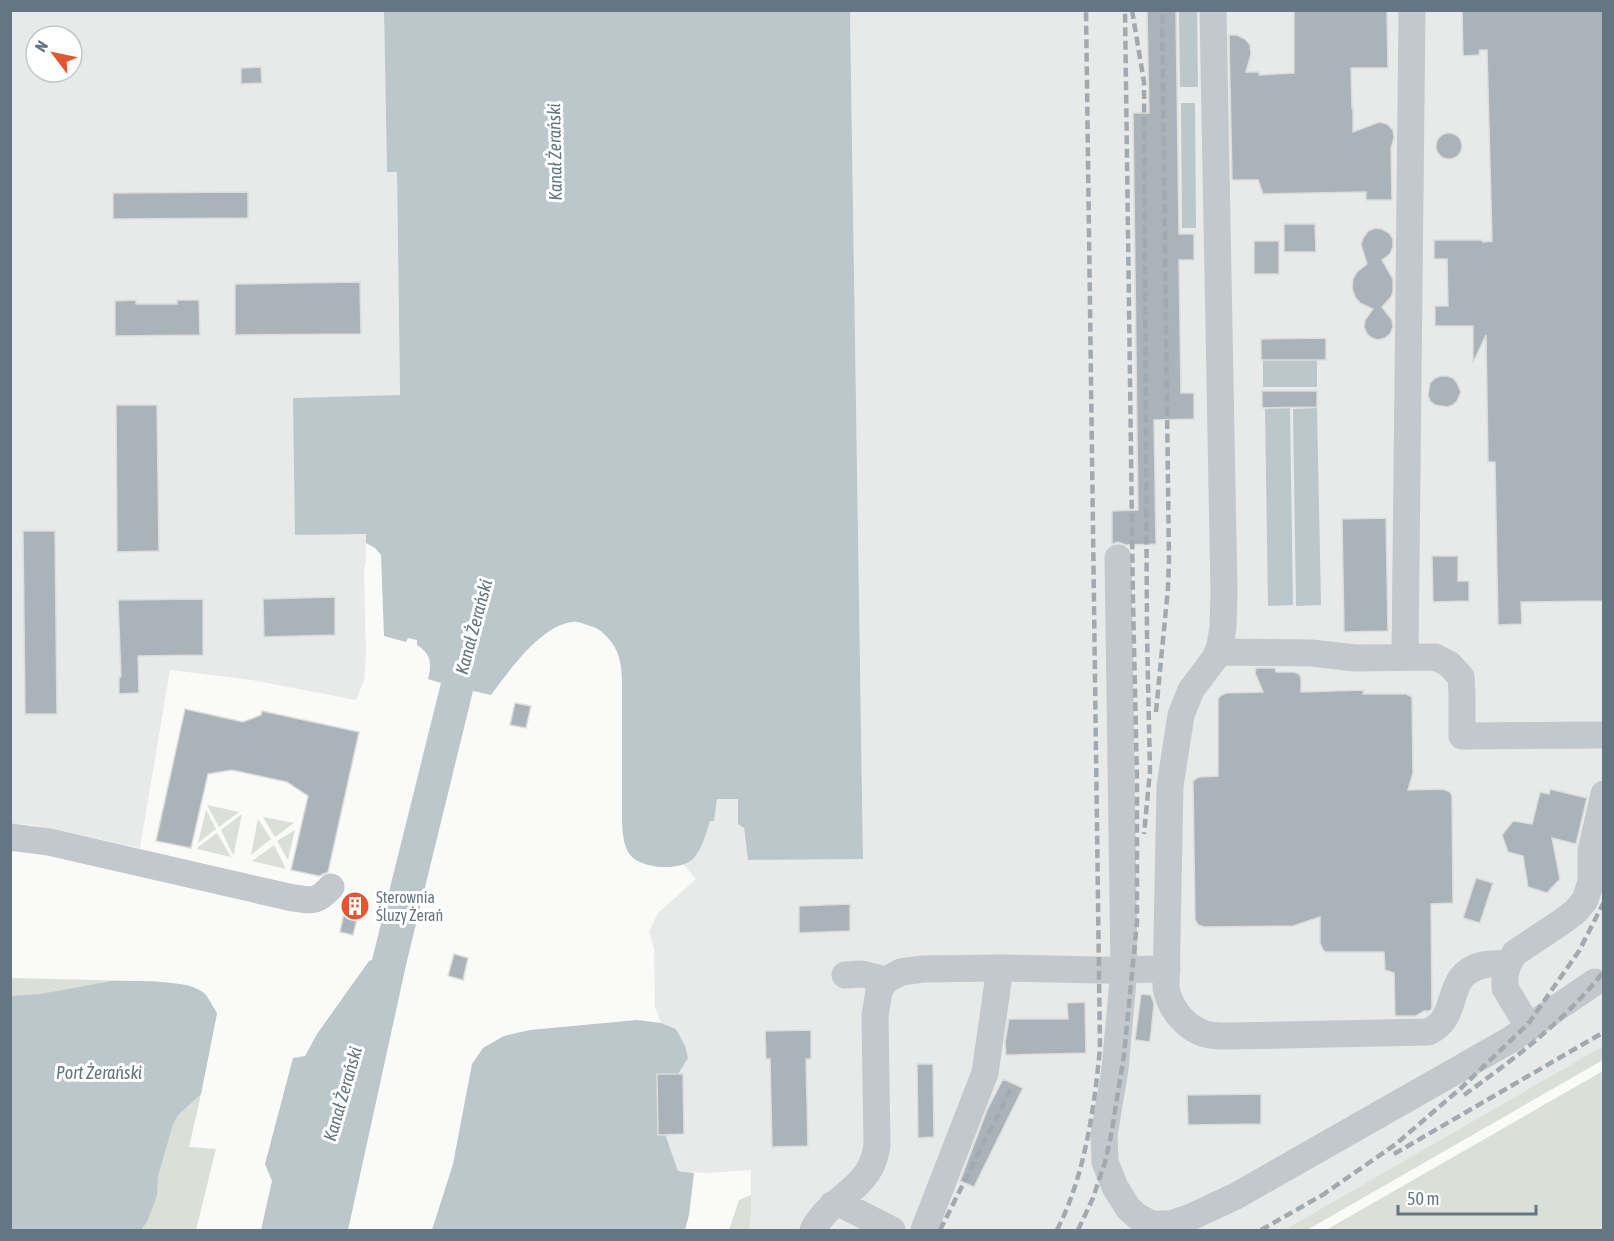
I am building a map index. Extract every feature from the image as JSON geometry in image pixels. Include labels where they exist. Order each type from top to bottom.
[{"type":"lane","points":[[1214,10],[1223,627],[1218,652],[1191,690],[1181,715],[1170,786],[1166,988],[1169,1000],[1187,1024],[1197,1031],[1210,1035],[1428,1032],[1444,1020],[1461,976],[1485,964],[1508,964]]},
{"type":"lane","points":[[1405,656],[1412,10]]},
{"type":"lane","points":[[1118,558],[1124,970],[1115,1069],[1104,1136],[1106,1162],[1115,1187],[1128,1208],[1138,1217],[1152,1224],[1170,1224],[1236,1196],[1510,1040],[1595,982]]},
{"type":"lane","points":[[1218,652],[1311,653],[1356,658],[1435,657],[1449,664],[1461,677],[1462,736],[1604,735]]},
{"type":"lane","points":[[1529,1028],[1504,988],[1508,964],[1515,953],[1563,921],[1585,900],[1591,882],[1591,851],[1604,794]]},
{"type":"lane","points":[[10,837],[50,842],[294,898],[314,901],[323,896],[331,887]]},
{"type":"lane","points":[[924,1230],[985,1073],[1000,968]]},
{"type":"lane","points":[[813,1230],[823,1213],[862,1179],[873,1162],[877,1146],[874,1016],[879,991],[885,980],[901,972],[923,969],[1167,969]]},
{"type":"lane","points":[[845,975],[862,975],[885,980]]},
{"type":"lane","points":[[832,1205],[841,1204],[892,1230]]},
{"type":"shaded area","points":[[11,11],[384,11],[387,171],[397,172],[400,396],[294,398],[366,534],[364,573],[366,655],[364,680],[356,700],[252,680],[170,670],[140,848],[32,825],[11,824]]},
{"type":"shaded area","points":[[850,11],[1603,11],[1603,1046],[1284,1230],[753,1230],[749,1228],[751,1170],[706,1173],[678,1171],[665,1135],[657,1074],[678,1074],[677,1029],[661,1023],[655,1006],[654,948],[649,931],[658,913],[696,879],[683,864],[691,861],[702,844],[710,821],[714,820],[717,799],[738,799],[738,823],[744,828],[748,860],[863,859]]},
{"type":"shaded area","points":[[207,805],[239,812],[219,827]]},
{"type":"shaded area","points":[[206,810],[216,829],[198,843]]},
{"type":"shaded area","points":[[242,814],[234,853],[233,855],[221,830]]},
{"type":"shaded area","points":[[263,817],[294,823],[275,837]]},
{"type":"shaded area","points":[[258,819],[271,839],[251,855]]},
{"type":"shaded area","points":[[295,830],[288,860],[277,841]]},
{"type":"shaded area","points":[[217,833],[231,857],[197,849]]},
{"type":"shaded area","points":[[274,845],[286,869],[252,861]]},
{"type":"shaded area","points":[[10,978],[140,981],[188,985],[204,993],[136,990],[11,1003]]},
{"type":"shaded area","points":[[217,1013],[189,1147],[216,1149],[196,1230],[54,1230]]},
{"type":"shaded area","points":[[1603,1046],[1603,1060],[1307,1230],[1284,1230]]},
{"type":"shaded area","points":[[1603,1071],[1603,1230],[1326,1230]]},
{"type":"shaded area","points":[[751,1195],[749,1228],[753,1230],[729,1230],[739,1200]]},
{"type":"water","name":"Kanał Żerański","points":[[384,11],[850,11],[863,859],[748,860],[744,828],[738,824],[738,799],[717,799],[714,821],[710,821],[699,851],[687,863],[662,867],[645,864],[632,857],[625,845],[622,822],[622,679],[618,654],[608,638],[592,626],[573,622],[550,631],[527,651],[491,695],[473,691],[406,965],[348,1230],[261,1230],[272,1181],[265,1164],[293,1058],[305,1056],[317,1034],[369,961],[372,960],[441,683],[428,679],[430,668],[428,655],[417,645],[417,640],[408,638],[406,642],[384,636],[381,555],[366,543],[366,534],[295,535],[293,398],[400,395],[397,172],[387,172]]},
{"type":"water","points":[[1179,11],[1197,11],[1198,87],[1180,87]]},
{"type":"water","points":[[1181,103],[1195,103],[1196,228],[1182,228]]},
{"type":"water","points":[[1263,360],[1317,360],[1317,387],[1263,387]]},
{"type":"water","points":[[1290,408],[1293,605],[1268,606],[1265,409]]},
{"type":"water","points":[[1317,408],[1321,605],[1296,606],[1293,409]]},
{"type":"water","name":"Port Żerański","points":[[112,981],[174,983],[197,988],[206,995],[217,1013],[201,1094],[178,1115],[173,1124],[158,1176],[157,1195],[148,1220],[141,1230],[11,1230],[11,996],[41,994]]},
{"type":"water","points":[[637,1020],[661,1023],[676,1029],[685,1046],[688,1058],[678,1074],[657,1074],[665,1134],[678,1171],[694,1173],[685,1230],[432,1230],[453,1164],[472,1064],[483,1048],[504,1036],[530,1030]]},
{"type":"building","points":[[1147,10],[1176,10],[1179,234],[1194,234],[1194,260],[1179,260],[1181,393],[1194,393],[1194,419],[1154,420],[1156,544],[1126,545],[1118,542],[1112,544],[1112,511],[1138,510],[1133,113],[1149,113]]},
{"type":"building","points":[[1294,10],[1387,10],[1388,68],[1351,68],[1352,108],[1353,132],[1379,122],[1387,124],[1393,130],[1392,200],[1366,200],[1366,192],[1263,194],[1258,180],[1232,180],[1229,35],[1237,35],[1250,45],[1251,54],[1246,72],[1259,72],[1259,75],[1294,73]]},
{"type":"building","points":[[1462,10],[1604,10],[1604,601],[1521,602],[1522,624],[1498,625],[1495,462],[1488,462],[1486,335],[1473,363],[1473,326],[1435,326],[1435,306],[1448,306],[1447,259],[1434,259],[1434,240],[1492,241],[1487,50],[1480,50],[1479,55],[1463,56]]},
{"type":"building","points":[[261,67],[262,83],[241,84],[241,68]]},
{"type":"building","points":[[1449,133],[1458,137],[1462,146],[1458,155],[1449,159],[1440,155],[1436,146],[1440,137]]},
{"type":"building","points":[[248,192],[248,218],[113,219],[113,193]]},
{"type":"building","points":[[1284,224],[1315,224],[1316,252],[1284,252]]},
{"type":"building","points":[[1375,228],[1389,233],[1393,239],[1390,254],[1382,260],[1393,279],[1393,292],[1382,307],[1392,320],[1393,327],[1390,334],[1378,340],[1367,334],[1364,327],[1365,320],[1373,309],[1360,303],[1352,288],[1357,272],[1367,264],[1361,245],[1363,238],[1368,231]]},
{"type":"building","points":[[1254,241],[1279,241],[1279,274],[1254,274]]},
{"type":"building","points":[[360,282],[361,334],[235,335],[235,284]]},
{"type":"building","points":[[136,300],[136,304],[177,304],[177,300],[199,300],[200,335],[115,336],[115,301]]},
{"type":"building","points":[[1261,339],[1326,339],[1326,360],[1261,360]]},
{"type":"building","points":[[1441,376],[1453,378],[1461,392],[1457,401],[1447,407],[1435,405],[1430,401],[1428,395],[1430,383]]},
{"type":"building","points":[[1262,391],[1317,391],[1317,407],[1262,408]]},
{"type":"building","points":[[116,405],[157,405],[159,551],[117,552]]},
{"type":"building","points":[[1386,518],[1388,631],[1344,632],[1342,519]]},
{"type":"building","points":[[23,531],[55,531],[57,714],[25,714]]},
{"type":"building","points":[[1432,556],[1458,556],[1458,581],[1469,581],[1469,601],[1433,602]]},
{"type":"building","points":[[335,597],[335,635],[264,637],[263,599]]},
{"type":"building","points":[[203,599],[203,655],[138,656],[139,693],[119,694],[119,677],[121,677],[118,600]]},
{"type":"building","points":[[1256,668],[1275,668],[1276,672],[1299,674],[1301,692],[1364,690],[1363,694],[1406,694],[1412,697],[1413,773],[1408,790],[1443,789],[1450,792],[1452,796],[1453,903],[1431,904],[1432,1008],[1430,1011],[1424,1011],[1416,1016],[1395,1016],[1394,973],[1385,970],[1384,952],[1326,952],[1320,943],[1320,917],[1293,926],[1204,927],[1198,925],[1195,920],[1193,781],[1199,777],[1218,776],[1218,699],[1226,693],[1263,692],[1255,673]]},
{"type":"building","points":[[515,703],[531,706],[526,728],[510,725]]},
{"type":"building","points":[[185,709],[243,722],[261,715],[262,711],[359,732],[328,872],[319,876],[291,870],[308,796],[287,782],[232,770],[208,774],[191,848],[156,841]]},
{"type":"building","points":[[1550,789],[1587,798],[1576,844],[1552,838],[1560,879],[1547,893],[1528,887],[1523,856],[1508,852],[1502,835],[1513,821],[1532,824],[1540,792],[1549,794]]},
{"type":"building","points":[[1476,878],[1493,883],[1480,923],[1463,918]]},
{"type":"building","points":[[348,895],[365,899],[353,935],[340,932]]},
{"type":"building","points":[[850,904],[850,931],[799,933],[799,906]]},
{"type":"building","points":[[454,954],[468,958],[463,980],[448,976]]},
{"type":"building","points":[[1141,994],[1151,995],[1154,1004],[1150,1042],[1135,1040]]},
{"type":"building","points":[[1085,1002],[1086,1053],[1006,1055],[1005,1042],[1009,1019],[1068,1019],[1067,1003]]},
{"type":"building","points":[[811,1030],[811,1059],[806,1059],[808,1146],[772,1147],[770,1059],[766,1059],[765,1031]]},
{"type":"building","points":[[917,1064],[933,1064],[934,1137],[918,1138]]},
{"type":"building","points":[[657,1074],[683,1074],[684,1134],[658,1135]]},
{"type":"building","points":[[1003,1079],[1023,1088],[974,1187],[960,1181],[987,1110]]},
{"type":"building","points":[[1261,1094],[1261,1124],[1188,1125],[1187,1095]]},
{"type":"railway","points":[[1057,1230],[1075,1187],[1087,1142],[1100,1048],[1086,10]]},
{"type":"railway","points":[[1078,1230],[1093,1198],[1111,1136],[1124,1055],[1137,922],[1137,779],[1125,10]]},
{"type":"railway","points":[[1132,10],[1144,82],[1147,634],[1150,771],[1144,834]]},
{"type":"railway","points":[[1156,712],[1169,561],[1162,10]]},
{"type":"railway","points":[[1321,1196],[1396,1144],[1461,1088],[1528,1024],[1579,951],[1604,902]]},
{"type":"railway","points":[[1464,1095],[1556,1023],[1604,971]]},
{"type":"railway","points":[[1394,1154],[1604,1032]]},
{"type":"railway","points":[[940,1230],[1012,1087]]},
{"type":"railway","points":[[1261,1230],[1326,1193]]},
{"type":"place","name":"Sterownia Śluzy Żerań","points":[[355,906]]}]
